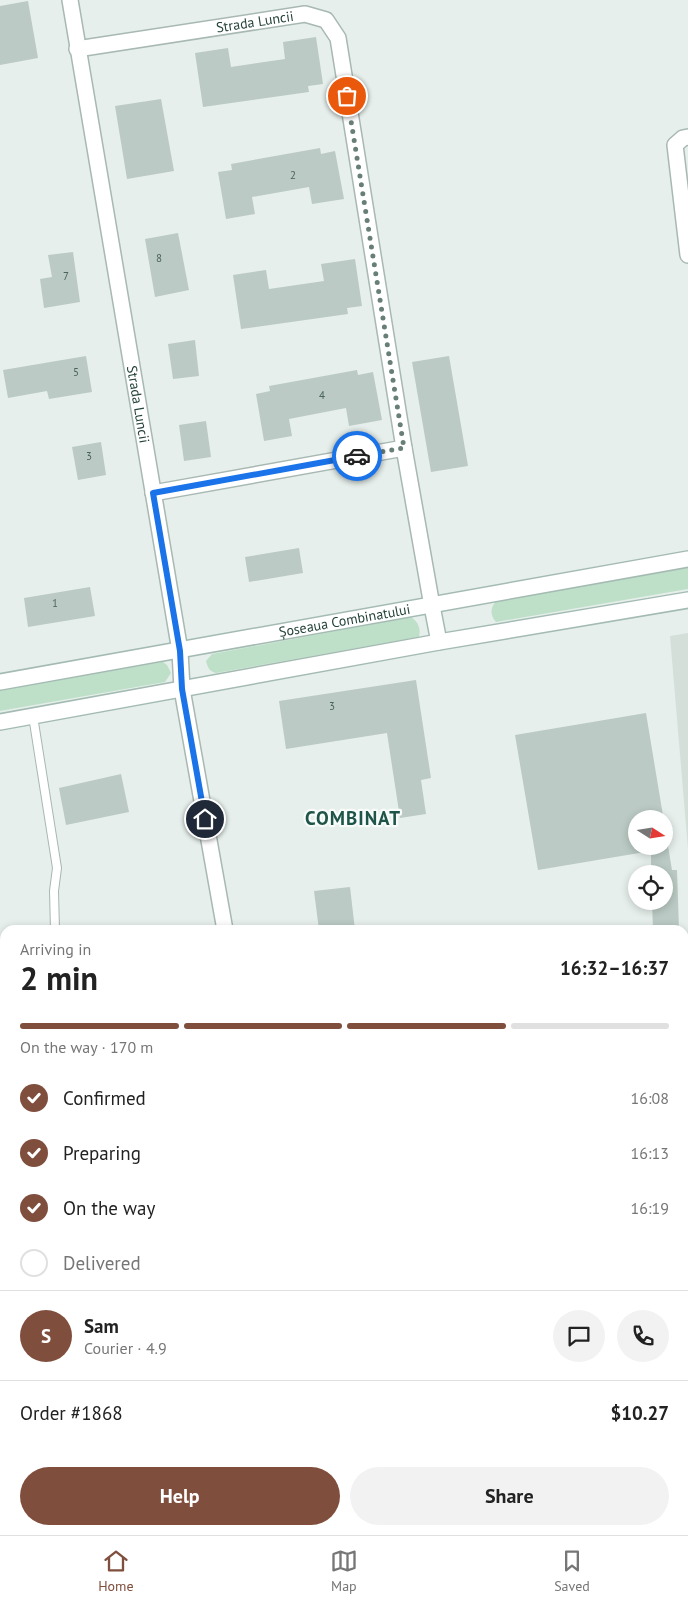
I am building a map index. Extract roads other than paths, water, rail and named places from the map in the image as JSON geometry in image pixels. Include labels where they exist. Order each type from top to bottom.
[{"type":"street","name":"Strada Luncii","points":[[70,0],[180,651],[182,689],[224,925]]},
{"type":"street","name":"Strada Luncii","points":[[77,49],[305,14],[326,20],[338,38],[404,448],[439,642]]},
{"type":"street","points":[[688,137],[683,138],[675,145],[688,255]]},
{"type":"street","points":[[153,493],[404,448]]},
{"type":"street","name":"Șoseaua Combinatului","points":[[0,682],[688,559]]},
{"type":"street","points":[[0,722],[439,642],[688,600]]},
{"type":"street","points":[[0,1229],[0,1268]]},
{"type":"lane","points":[[33,716],[57,868],[54,891],[55,925]]},
{"type":"district","name":"COMBINAT","points":[[353,818]]}]
